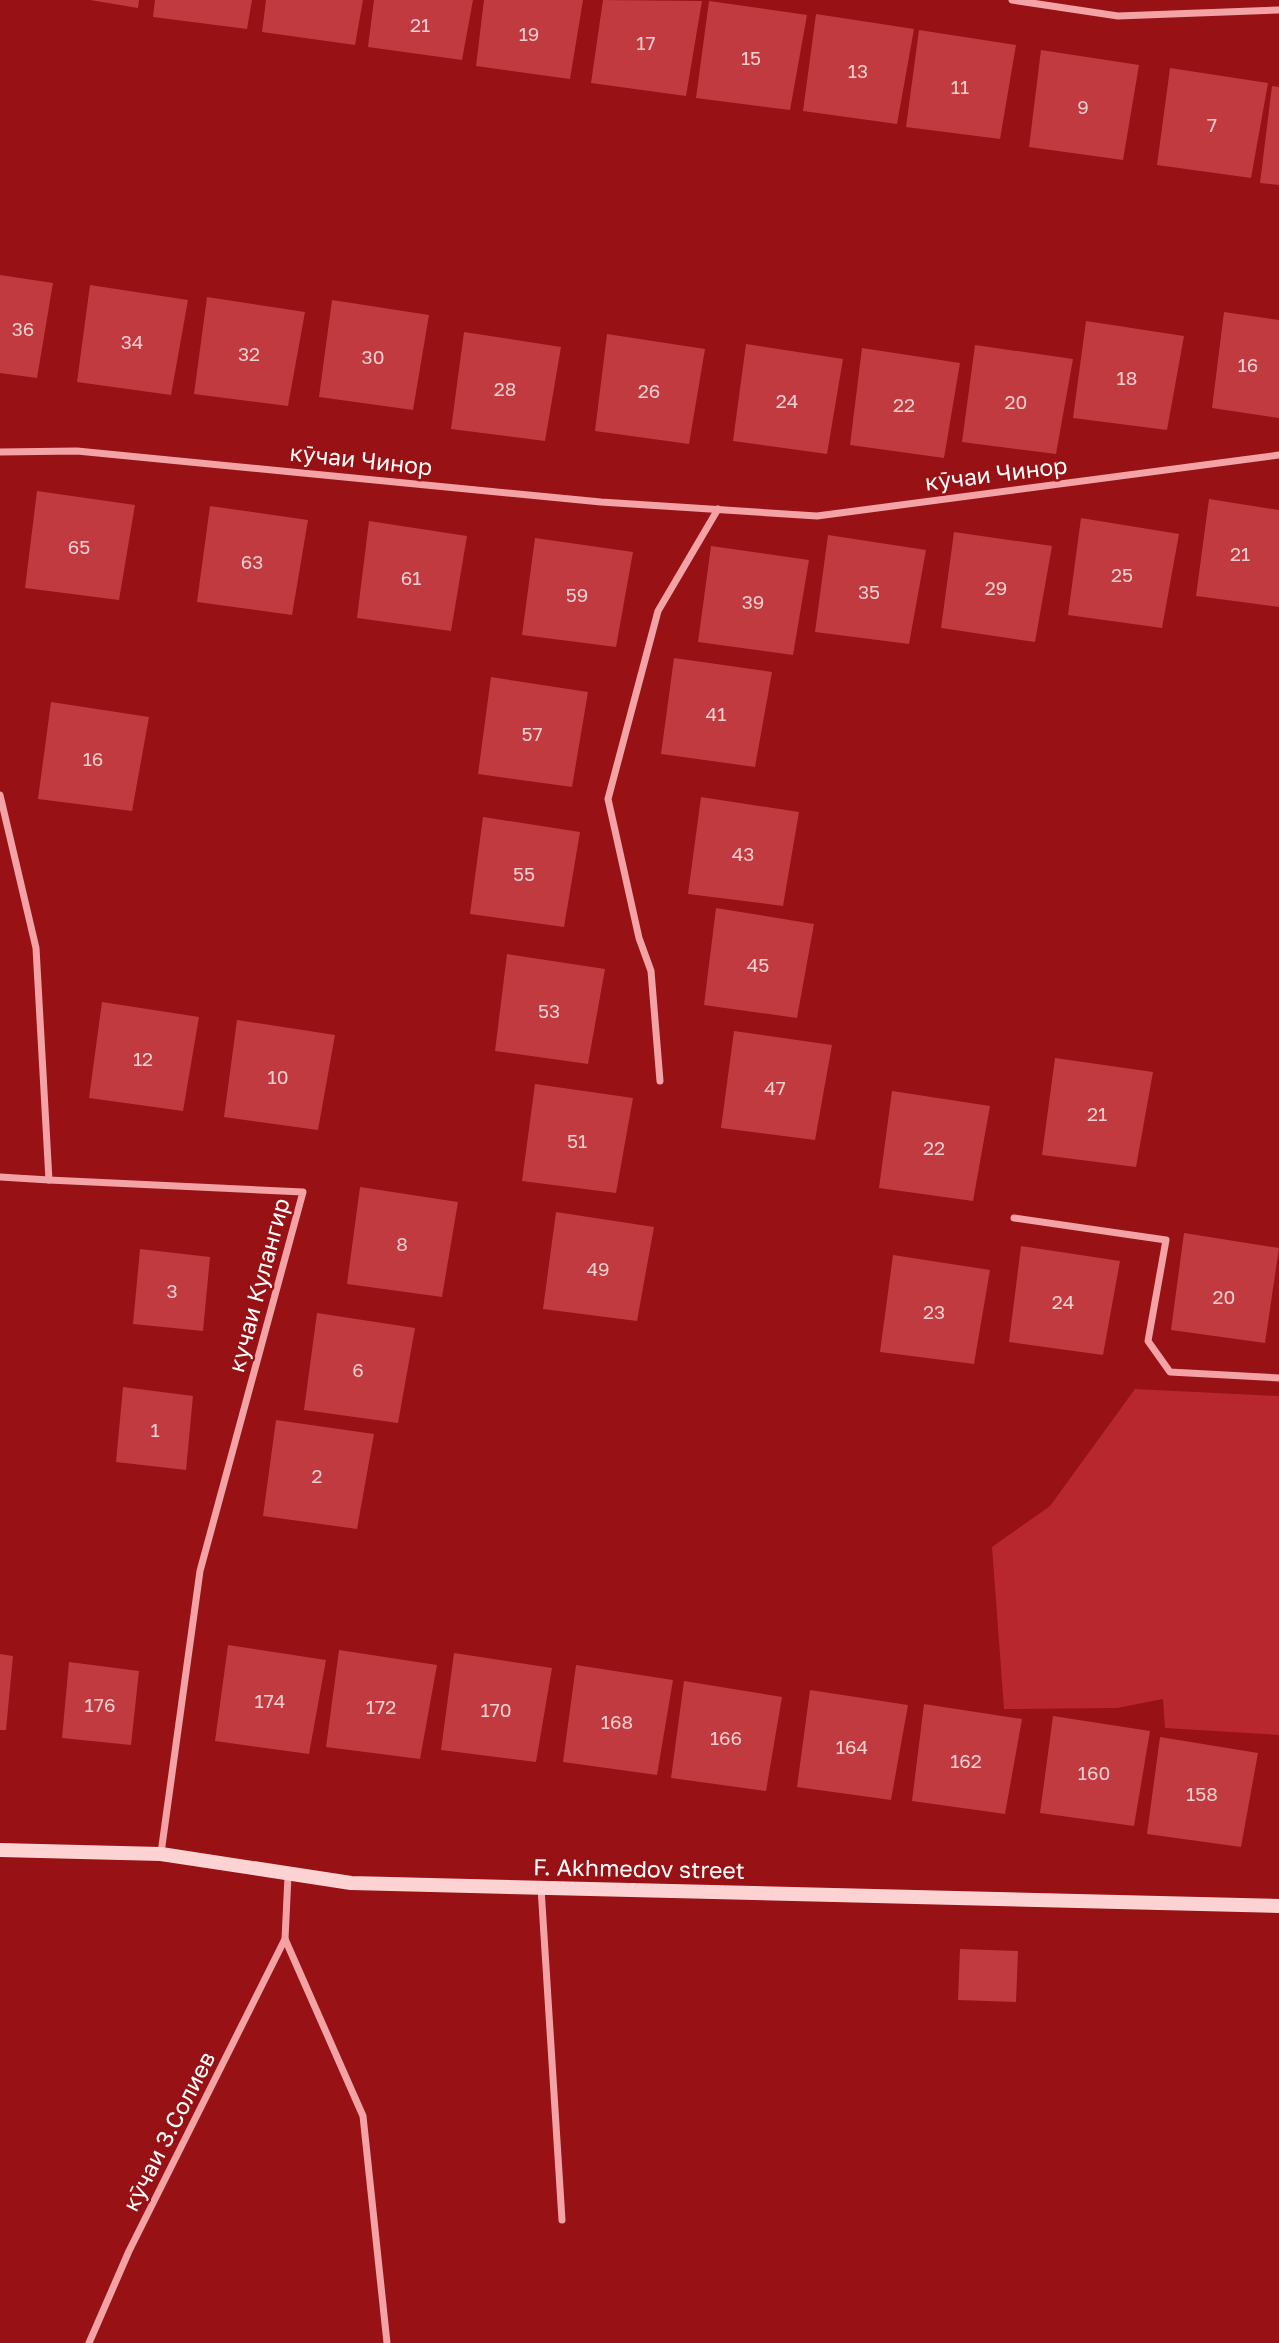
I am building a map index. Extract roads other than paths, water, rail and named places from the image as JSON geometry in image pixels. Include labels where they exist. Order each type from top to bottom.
[{"type":"main road","name":"F. Akhmedov street","points":[[0,1850],[161,1854],[288,1876],[351,1883],[1279,1906]]},
{"type":"street","points":[[1012,0],[1118,16],[1279,10]]},
{"type":"street","name":"кӯчаи Чинор","points":[[0,452],[77,451],[601,502],[817,516],[1279,455]]},
{"type":"street","points":[[660,1082],[651,971],[639,938],[608,799],[658,611],[718,509]]},
{"type":"street","points":[[0,795],[36,948],[49,1180],[0,1177]]},
{"type":"street","name":"кучаи Кулангир","points":[[49,1180],[303,1192],[200,1571],[161,1854]]},
{"type":"street","points":[[1014,1218],[1166,1240],[1148,1341],[1170,1372],[1279,1378]]},
{"type":"street","name":"кӯчаи З.Солиев","points":[[89,2343],[129,2251],[285,1939],[288,1876]]},
{"type":"street","points":[[541,1888],[562,2220]]},
{"type":"street","name":"кӯчаи З.Солиев","points":[[285,1939],[363,2116],[387,2343]]}]
